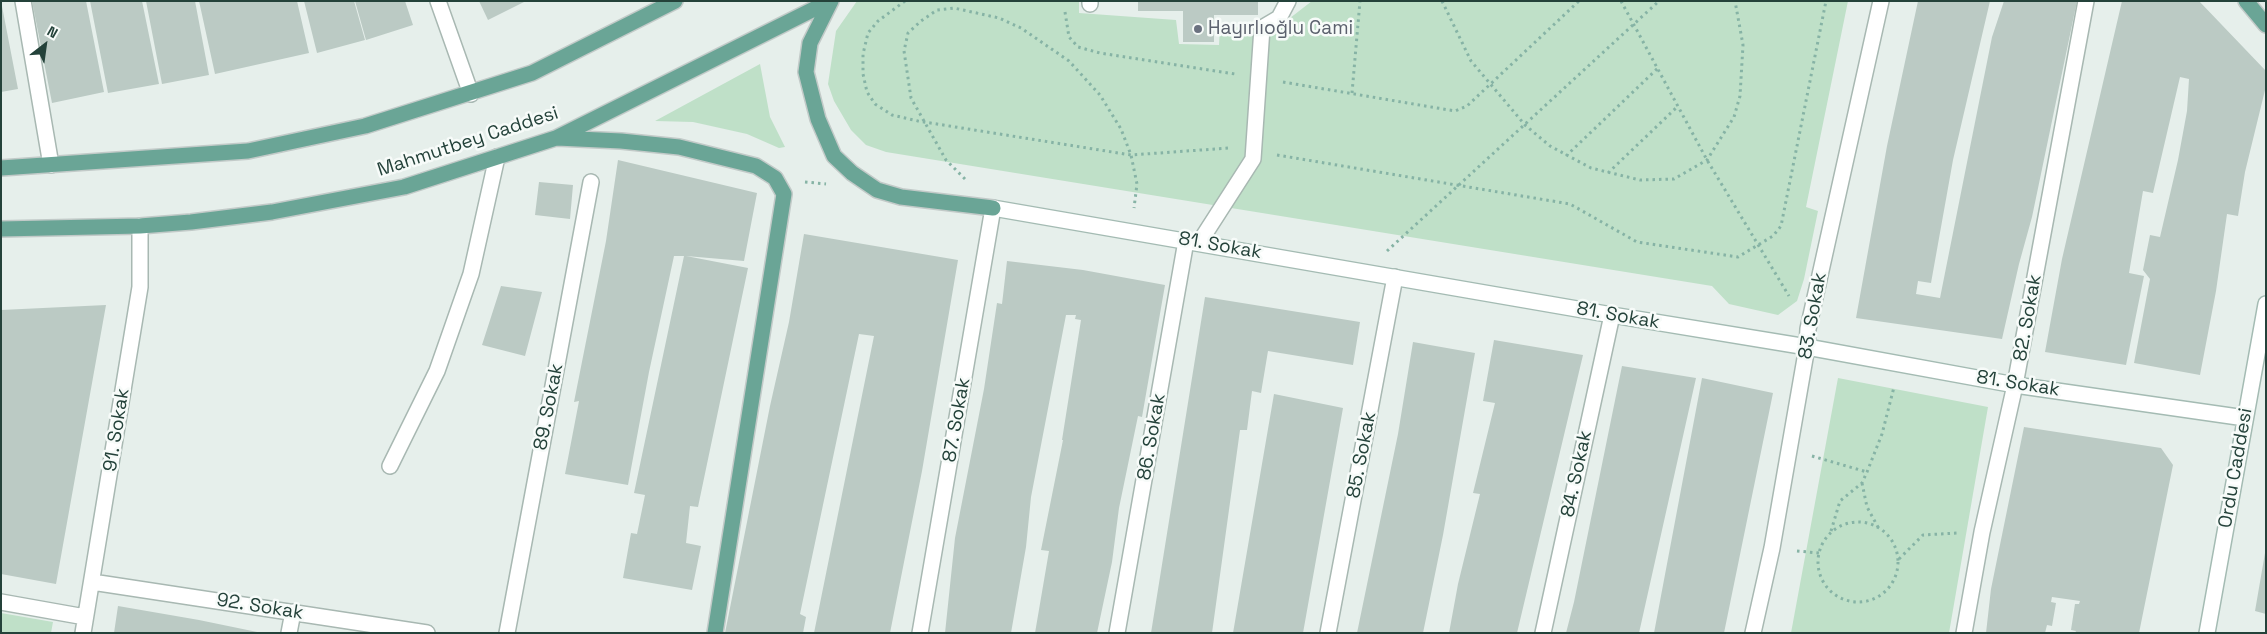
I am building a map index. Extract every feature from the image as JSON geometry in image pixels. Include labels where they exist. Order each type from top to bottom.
[{"type":"main road","points":[[1,168],[248,151],[365,126],[471,94],[532,73],[675,1]]},
{"type":"main road","points":[[830,1],[810,43],[806,72],[818,119],[834,156],[852,173],[877,190],[901,196],[993,208]]},
{"type":"main road","name":"Mahmutbey Caddesi","points":[[1,229],[140,226],[190,222],[272,212],[404,187],[556,138],[830,1]]},
{"type":"main road","points":[[2246,1],[2266,25]]},
{"type":"main road","points":[[556,138],[620,141],[679,147],[756,166],[774,178],[784,194],[715,633]]},
{"type":"street","points":[[23,1],[51,165]]},
{"type":"street","points":[[438,1],[471,94]]},
{"type":"street","points":[[1193,242],[1253,159],[1262,28],[1279,18],[1288,1]]},
{"type":"street","name":"83. Sokak","points":[[1753,633],[1772,548],[1807,347],[1808,329],[1881,1]]},
{"type":"street","name":"82. Sokak","points":[[1964,633],[1982,532],[2015,385],[2086,1]]},
{"type":"street","points":[[390,466],[412,425],[440,362],[471,274],[497,157]]},
{"type":"street","name":"89. Sokak","points":[[508,633],[591,182]]},
{"type":"street","name":"81. Sokak","points":[[993,208],[1900,363],[2015,385],[2244,418]]},
{"type":"street","name":"87. Sokak","points":[[920,633],[993,208]]},
{"type":"street","name":"91. Sokak","points":[[83,633],[140,287],[140,226]]},
{"type":"street","name":"86. Sokak","points":[[1117,633],[1193,242]]},
{"type":"street","name":"85. Sokak","points":[[1328,633],[1395,277]]},
{"type":"street","name":"Ordu Caddesi","points":[[2207,633],[2244,418],[2266,304]]},
{"type":"street","name":"84. Sokak","points":[[1543,633],[1612,315]]},
{"type":"street","name":"92. Sokak","points":[[92,582],[427,633]]},
{"type":"street","points":[[1,602],[86,616]]},
{"type":"street","points":[[289,633],[293,612]]},
{"type":"path","points":[[905,1],[878,21],[868,33],[863,54],[862,74],[868,92],[875,104],[892,115],[924,122],[1131,155],[1224,148],[1254,151],[1570,204],[1637,242],[1738,257],[1746,250],[1758,245],[1781,226],[1826,1]]},
{"type":"path","points":[[1352,93],[1360,1]]},
{"type":"path","points":[[1442,1],[1472,61],[1525,125],[1550,146],[1591,168],[1640,180],[1674,179],[1706,160],[1734,116],[1740,96],[1743,45],[1735,1]]},
{"type":"path","points":[[1065,10],[1069,37],[1078,47],[1100,53],[1455,111],[1466,106],[1579,1]]},
{"type":"path","points":[[1621,1],[1706,160],[1808,329]]},
{"type":"path","points":[[1364,271],[1659,1]]},
{"type":"path","points":[[993,208],[946,160],[910,98],[904,52],[908,33],[937,10],[954,8],[1000,18],[1021,28],[1069,61],[1100,95],[1122,129],[1131,155],[1137,184],[1131,231]]},
{"type":"path","points":[[1566,156],[1658,68]]},
{"type":"path","points":[[1608,173],[1678,106]]},
{"type":"path","points":[[1831,532],[1840,502],[1862,482],[1867,472],[1882,434],[1900,363]]},
{"type":"path","points":[[1789,449],[1867,472]]},
{"type":"path","points":[[1862,482],[1867,507],[1878,528]]},
{"type":"path","points":[[1854,522],[1866,523],[1878,528],[1888,536],[1895,546],[1898,560],[1897,573],[1891,586],[1881,596],[1869,602],[1855,602],[1841,599],[1830,591],[1822,580],[1818,567],[1819,553],[1823,542],[1831,532],[1842,525],[1854,522]]},
{"type":"path","points":[[1898,560],[1923,535],[1982,532]]},
{"type":"green space","points":[[857,1],[1079,1],[1079,13],[1176,20],[1179,44],[1219,45],[1220,25],[1272,32],[1312,1],[1848,1],[1806,207],[1818,211],[1804,279],[1797,301],[1778,315],[1729,304],[1712,286],[886,152],[866,145],[851,130],[834,101],[828,84],[836,31]]},
{"type":"green space","points":[[760,64],[770,117],[785,147],[779,148],[747,134],[693,122],[655,121]]},
{"type":"green space","points":[[1838,378],[1988,407],[1949,633],[1791,633]]},
{"type":"green space","points":[[1,613],[53,622],[51,633],[1,633]]},
{"type":"building","points":[[1,1],[18,89],[1,92]]},
{"type":"building","points":[[32,1],[86,1],[104,92],[52,103]]},
{"type":"building","points":[[90,1],[142,1],[159,84],[108,93]]},
{"type":"building","points":[[146,1],[195,1],[209,75],[162,84]]},
{"type":"building","points":[[199,1],[297,1],[309,53],[215,74]]},
{"type":"building","points":[[304,1],[354,1],[365,40],[317,53]]},
{"type":"building","points":[[355,1],[405,1],[413,25],[366,40]]},
{"type":"building","points":[[479,1],[526,1],[488,20]]},
{"type":"building","name":"Hayırlıoğlu Cami","points":[[1138,1],[1258,1],[1258,15],[1214,15],[1214,42],[1183,42],[1183,11],[1138,11]]},
{"type":"building","points":[[1918,1],[1990,1],[1953,160],[1931,283],[1918,281],[1916,294],[1940,298],[1992,37],[2004,1],[2077,1],[2032,217],[2002,339],[1856,318],[1887,146]]},
{"type":"building","points":[[2122,1],[2199,1],[2266,71],[2266,86],[2245,172],[2238,216],[2227,214],[2216,291],[2200,375],[2134,363],[2150,279],[2143,270],[2150,235],[2160,237],[2187,111],[2189,79],[2180,77],[2153,193],[2143,191],[2129,273],[2144,276],[2126,365],[2045,352],[2062,259]]},
{"type":"building","points":[[618,160],[757,193],[744,261],[686,256],[748,268],[698,507],[690,506],[686,543],[701,546],[692,590],[623,578],[631,533],[637,534],[645,495],[634,493],[684,256],[674,256],[649,372],[628,485],[565,474],[579,401],[574,402],[606,241]]},
{"type":"building","points":[[539,182],[573,185],[570,219],[535,215]]},
{"type":"building","points":[[804,234],[958,260],[922,471],[890,633],[814,633],[874,336],[859,334],[800,614],[806,617],[803,633],[725,633],[770,406],[789,322]]},
{"type":"building","points":[[1007,261],[1083,270],[1165,285],[1142,417],[1138,416],[1119,508],[1112,562],[1097,633],[1035,633],[1049,551],[1041,550],[1063,440],[1081,320],[1075,319],[1076,315],[1066,315],[1031,497],[1026,547],[1011,633],[945,633],[955,538],[984,389],[997,303],[1002,304]]},
{"type":"building","points":[[501,286],[542,292],[525,356],[482,345]]},
{"type":"building","points":[[1205,297],[1360,322],[1353,365],[1268,351],[1261,393],[1252,391],[1247,430],[1240,430],[1212,633],[1151,633]]},
{"type":"building","points":[[106,305],[56,584],[1,574],[1,310]]},
{"type":"building","points":[[1494,340],[1583,355],[1517,633],[1449,633],[1458,584],[1480,494],[1473,493],[1495,403],[1483,401]]},
{"type":"building","points":[[1413,342],[1475,353],[1443,535],[1423,633],[1357,633],[1398,434]]},
{"type":"building","points":[[1622,366],[1696,378],[1639,633],[1566,633],[1574,602]]},
{"type":"building","points":[[1702,378],[1773,393],[1724,633],[1654,633]]},
{"type":"building","points":[[1274,394],[1343,408],[1303,633],[1233,633]]},
{"type":"building","points":[[2024,427],[2161,448],[2173,465],[2139,633],[2075,633],[2076,631],[2071,630],[2075,604],[2079,604],[2080,601],[2052,597],[2051,602],[2056,603],[2052,626],[2047,625],[2045,633],[1986,633],[1991,589]]},
{"type":"building","points":[[2266,554],[2266,614],[2255,611]]},
{"type":"building","points":[[118,606],[199,620],[262,633],[114,633]]},
{"type":"place","name":"Hayırlıoğlu Cami","points":[[1198,29]]}]
